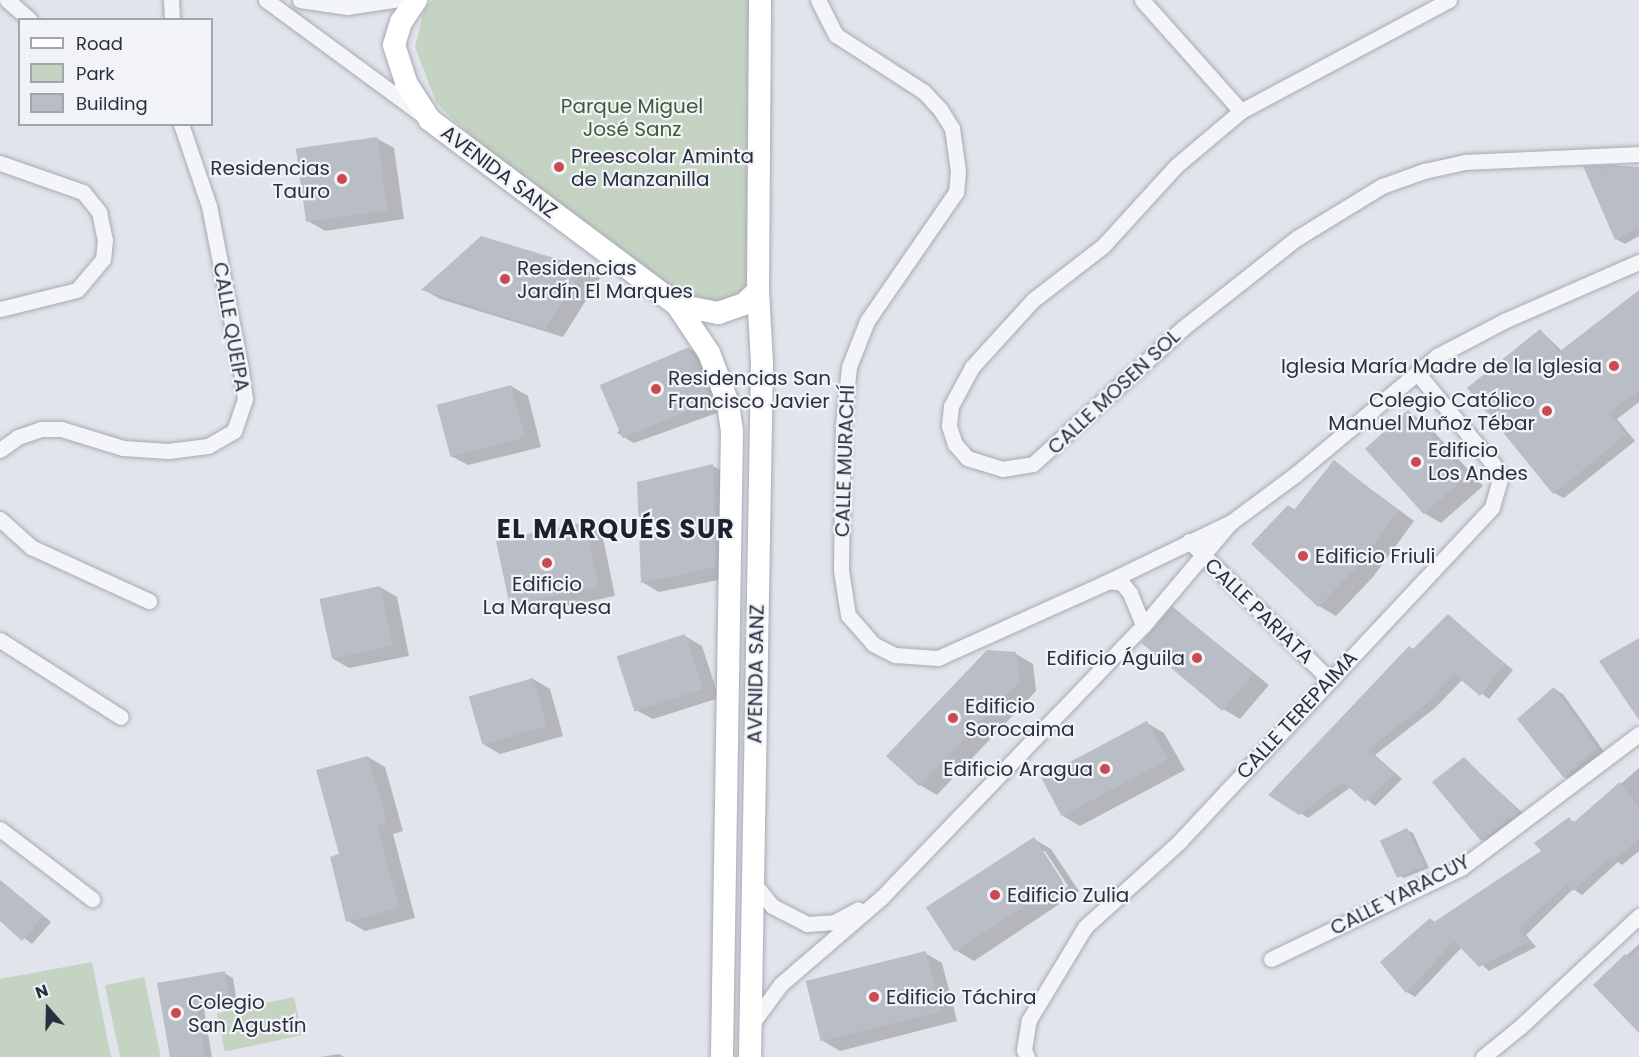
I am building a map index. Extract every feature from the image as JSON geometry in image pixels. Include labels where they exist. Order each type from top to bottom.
[{"type":"street","points":[[7,0],[28,18]]},
{"type":"street","points":[[171,0],[172,18]]},
{"type":"street","points":[[266,0],[430,120]]},
{"type":"street","points":[[300,0],[347,7],[394,0]]},
{"type":"street","name":"AVENIDA SANZ","points":[[416,0],[401,22],[394,45],[402,74],[430,120],[677,305],[710,353],[728,403],[732,431],[722,1057]]},
{"type":"street","name":"AVENIDA SANZ","points":[[750,1057],[753,1022],[752,881],[762,363],[758,291],[760,0]]},
{"type":"street","name":"CALLE MURACHÍ","points":[[818,0],[823,16],[836,35],[924,93],[940,109],[952,128],[957,150],[956,192],[867,321],[849,367],[843,425],[841,570],[849,615],[873,644],[895,655],[938,658],[1109,581],[1230,523]]},
{"type":"street","points":[[1142,0],[1241,111]]},
{"type":"street","name":"CALLE MOSEN SOL","points":[[1449,0],[1241,111],[1176,166],[1103,246],[1033,300],[972,367],[951,406],[949,426],[955,444],[967,458],[1002,469],[1033,464],[1183,328],[1297,238],[1383,186],[1424,171],[1465,162],[1639,154]]},
{"type":"street","name":"CALLE QUEIPA","points":[[0,450],[18,437],[41,429],[61,429],[123,448],[168,451],[208,446],[234,431],[245,399],[240,365],[209,206],[182,126]]},
{"type":"street","points":[[0,163],[83,192],[99,212],[105,240],[103,259],[77,290],[0,309]]},
{"type":"street","points":[[753,1022],[781,984],[882,897],[1143,626],[1230,523],[1456,343],[1639,262]]},
{"type":"street","name":"AVENIDA SANZ","points":[[677,305],[718,312],[744,304],[758,291]]},
{"type":"street","name":"CALLE TEREPAIMA","points":[[1027,1057],[1024,1050],[1029,1020],[1085,927],[1179,842],[1492,507],[1499,492],[1500,479],[1493,464],[1418,374]]},
{"type":"street","points":[[0,519],[30,547],[149,601]]},
{"type":"street","name":"CALLE PARIATA","points":[[1189,541],[1330,680]]},
{"type":"street","points":[[1109,581],[1122,583],[1130,594],[1143,626]]},
{"type":"street","points":[[0,640],[121,717]]},
{"type":"street","name":"CALLE YARACUY","points":[[1270,959],[1461,868],[1639,734]]},
{"type":"street","points":[[0,829],[92,899]]},
{"type":"street","points":[[752,881],[772,906],[807,924],[834,922],[882,897]]},
{"type":"street","points":[[1483,1057],[1520,1027],[1639,916]]},
{"type":"green space","name":"Parque Miguel José Sanz","points":[[432,0],[750,0],[752,287],[744,301],[691,303],[540,196],[446,113],[436,102],[415,47],[424,10]]},
{"type":"green space","points":[[92,962],[111,1057],[0,1057],[0,979]]},
{"type":"green space","points":[[144,977],[161,1057],[120,1057],[105,985]]},
{"type":"green space","points":[[294,997],[302,1035],[225,1052],[217,1013]]},
{"type":"building","name":"Residencias Tauro","points":[[377,137],[387,210],[306,222],[296,148]]},
{"type":"building","points":[[1583,166],[1639,167],[1639,227],[1615,240]]},
{"type":"building","name":"Residencias Jardín El Marques","points":[[481,236],[584,267],[545,329],[421,290]]},
{"type":"building","name":"Colegio Católico Manuel Muñoz Tébar","points":[[1639,290],[1639,390],[1609,413],[1626,435],[1553,494],[1467,388],[1540,329],[1559,352]]},
{"type":"building","name":"Residencias San Francisco Javier","points":[[689,347],[712,400],[622,438],[600,385]]},
{"type":"building","points":[[511,385],[525,437],[451,457],[437,405]]},
{"type":"building","name":"Edificio Los Andes","points":[[1408,410],[1467,475],[1424,514],[1365,449]]},
{"type":"building","points":[[1334,460],[1398,511],[1356,568],[1318,607],[1251,544],[1288,505],[1294,510]]},
{"type":"building","points":[[713,464],[716,567],[641,583],[637,482]]},
{"type":"building","name":"Edificio La Marquesa","points":[[585,522],[599,587],[510,605],[496,541]]},
{"type":"building","points":[[380,586],[393,646],[332,659],[319,599]]},
{"type":"building","name":"Edificio Águila","points":[[1172,606],[1253,674],[1222,711],[1141,643]]},
{"type":"building","points":[[1448,614],[1505,664],[1480,696],[1454,674],[1426,704],[1368,750],[1395,774],[1365,802],[1343,782],[1299,815],[1268,795],[1409,646],[1413,649]]},
{"type":"building","points":[[685,634],[703,689],[634,711],[617,656]]},
{"type":"building","points":[[1639,638],[1639,720],[1599,661]]},
{"type":"building","name":"Edificio Sorocaima","points":[[987,650],[1016,652],[1020,681],[919,786],[886,756]]},
{"type":"building","points":[[533,678],[547,726],[482,745],[469,696]]},
{"type":"building","points":[[1554,687],[1597,748],[1564,778],[1517,719]]},
{"type":"building","name":"Edificio Aragua","points":[[1147,721],[1168,760],[1062,816],[1041,777]]},
{"type":"building","points":[[368,756],[387,822],[377,825],[399,908],[346,922],[330,857],[339,854],[316,770]]},
{"type":"building","points":[[1464,757],[1519,812],[1481,841],[1432,782]]},
{"type":"building","points":[[1620,782],[1639,808],[1639,839],[1613,861],[1610,857],[1573,891],[1567,883],[1518,929],[1529,942],[1479,967],[1454,941],[1406,993],[1380,962],[1430,918],[1434,922],[1541,851],[1534,843],[1569,817],[1573,823]]},
{"type":"building","points":[[1407,828],[1424,865],[1397,878],[1380,841]]},
{"type":"building","name":"Edificio Zulia","points":[[1034,837],[1063,881],[955,952],[926,907]]},
{"type":"building","points":[[0,880],[43,916],[22,941],[0,921]]},
{"type":"building","points":[[1639,949],[1639,1033],[1593,985],[1625,954],[1629,958]]},
{"type":"building","name":"Edificio Táchira","points":[[926,951],[941,1011],[821,1041],[806,981]]},
{"type":"building","points":[[225,971],[229,999],[196,1004],[205,1057],[170,1057],[157,983]]},
{"type":"place","name":"Preescolar Aminta de Manzanilla","points":[[559,167]]},
{"type":"place","name":"Residencias Tauro","points":[[342,179]]},
{"type":"place","name":"Residencias Jardín El Marques","points":[[505,279]]},
{"type":"place","name":"Iglesia María Madre de la Iglesia","points":[[1614,366]]},
{"type":"place","name":"Residencias San Francisco Javier","points":[[656,389]]},
{"type":"place","name":"Colegio Católico Manuel Muñoz Tébar","points":[[1547,411]]},
{"type":"place","name":"Edificio Los Andes","points":[[1416,462]]},
{"type":"place","name":"Edificio Friuli","points":[[1303,556]]},
{"type":"place","name":"Edificio La Marquesa","points":[[547,563]]},
{"type":"place","name":"Edificio Águila","points":[[1197,658]]},
{"type":"place","name":"Edificio Sorocaima","points":[[953,718]]},
{"type":"place","name":"Edificio Aragua","points":[[1105,769]]},
{"type":"place","name":"Edificio Zulia","points":[[995,895]]},
{"type":"place","name":"Edificio Táchira","points":[[874,997]]},
{"type":"place","name":"Colegio San Agustín","points":[[176,1013]]},
{"type":"district","name":"EL MARQUÉS SUR","points":[[616,530]]}]
